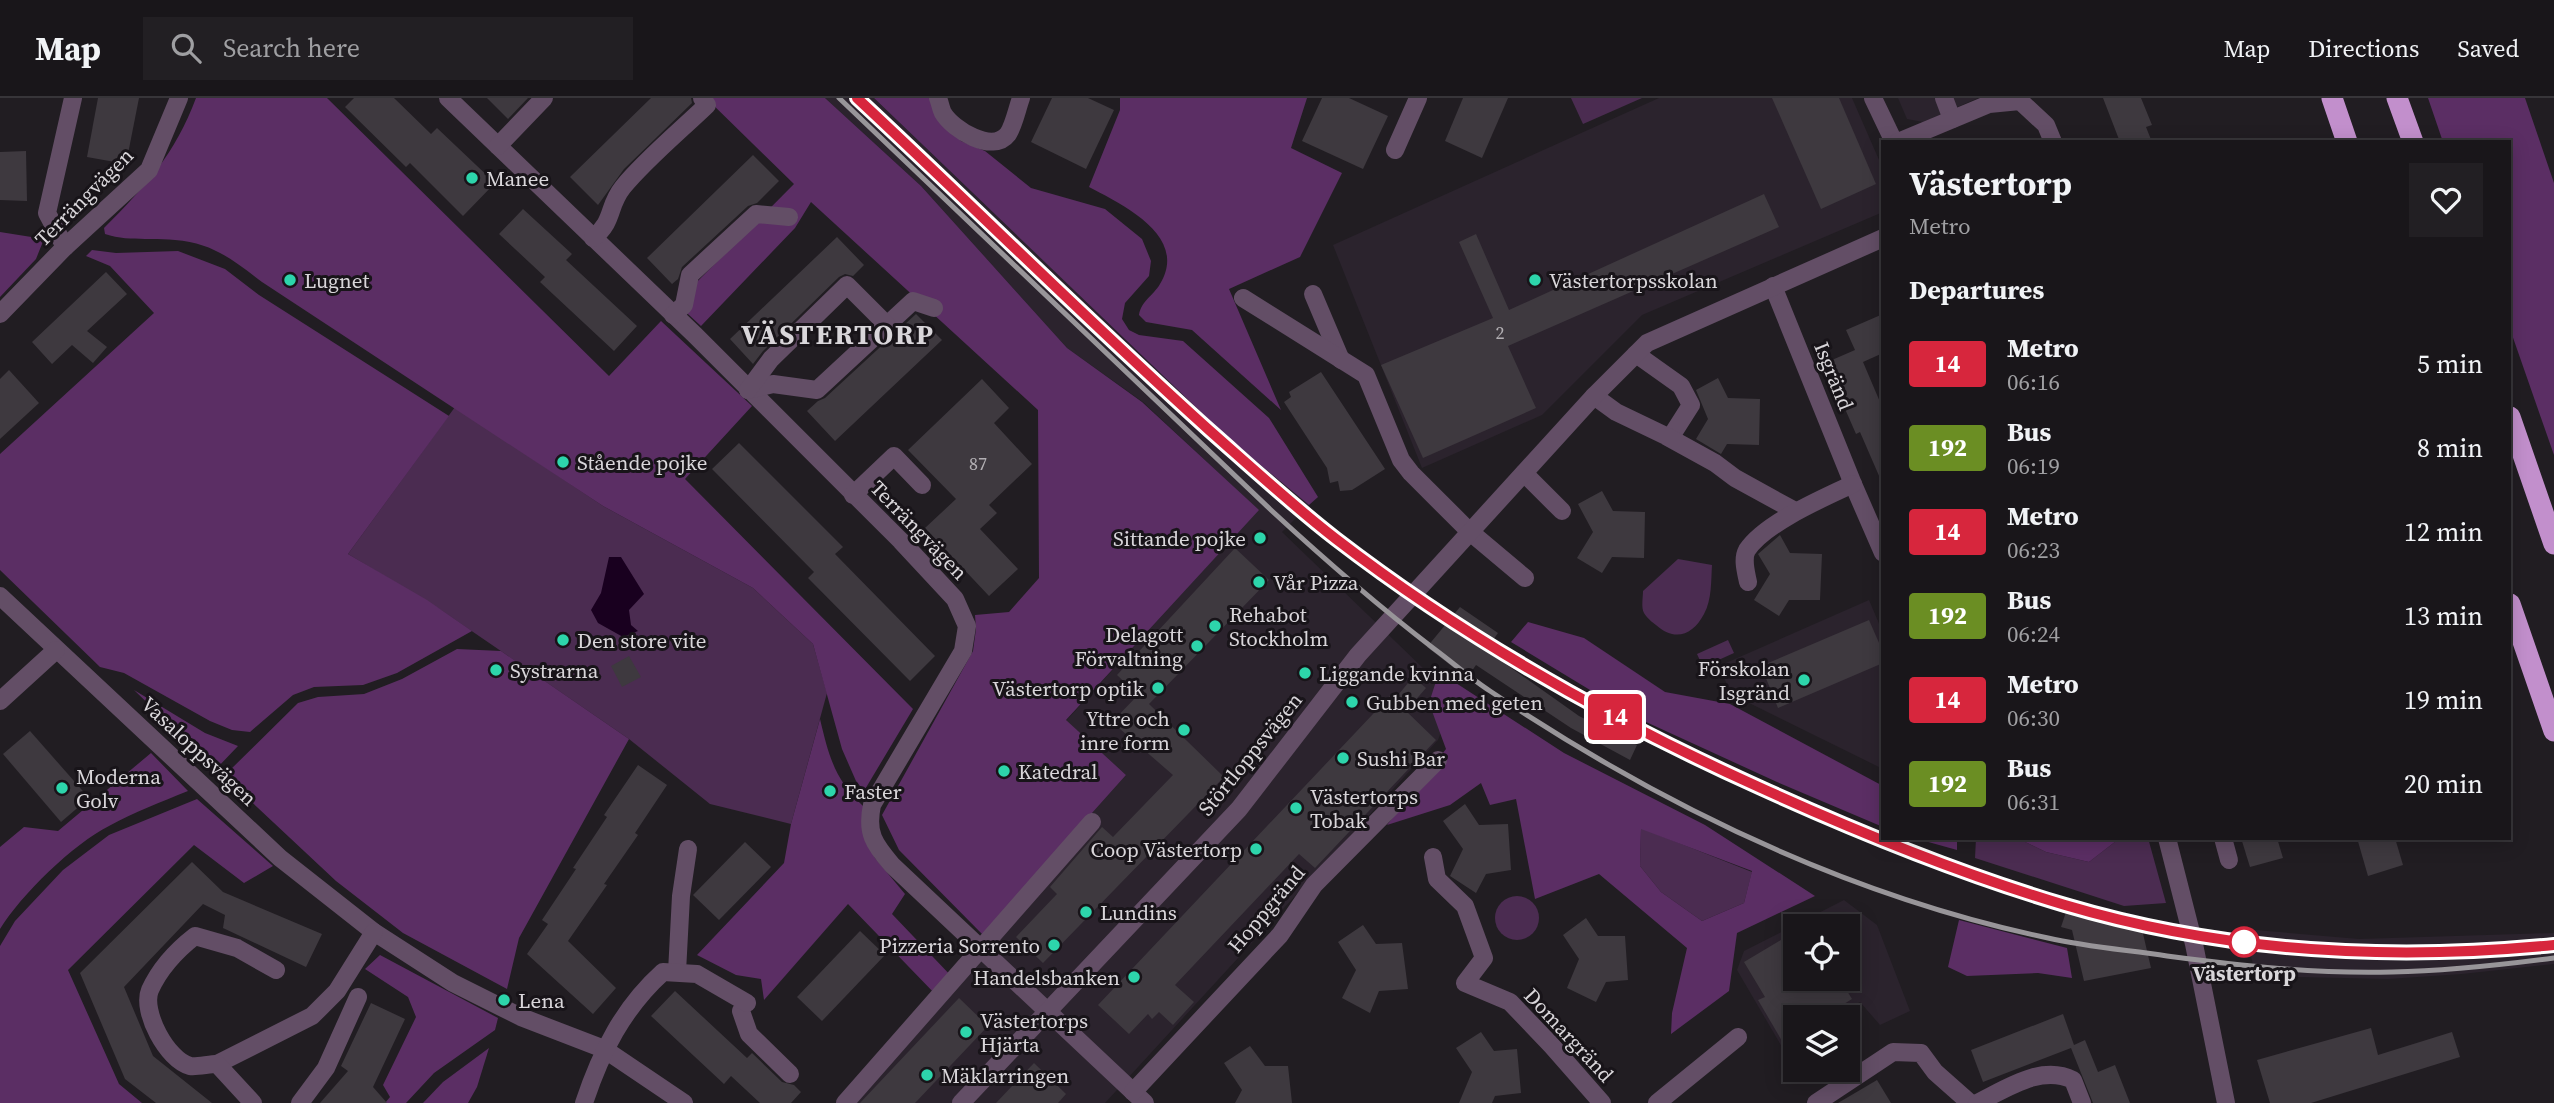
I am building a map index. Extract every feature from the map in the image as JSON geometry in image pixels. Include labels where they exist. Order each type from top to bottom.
[{"type":"highway","points":[[2332,98],[2346,140]]},
{"type":"highway","points":[[2397,98],[2412,140]]},
{"type":"highway","points":[[2511,421],[2554,544]]},
{"type":"highway","points":[[2511,607],[2554,731]]},
{"type":"street","points":[[65,247],[47,213],[73,98]]},
{"type":"street","name":"Terrängvägen","points":[[0,314],[65,247],[149,170],[179,98]]},
{"type":"street","name":"Terrängvägen","points":[[448,98],[673,315],[901,541],[955,599],[967,626],[963,651],[872,805],[868,823],[878,849],[892,865],[1139,1097]]},
{"type":"street","points":[[498,146],[544,98]]},
{"type":"street","points":[[593,238],[609,221],[612,204],[623,187],[707,105],[702,98]]},
{"type":"street","points":[[938,98],[944,115],[961,130],[982,142],[998,142],[1008,134],[1021,98]]},
{"type":"street","points":[[1395,150],[1418,98]]},
{"type":"street","points":[[1873,98],[1895,140]]},
{"type":"street","points":[[1944,98],[1952,119]]},
{"type":"street","points":[[1901,140],[1989,104],[2020,102],[2046,125],[2052,140]]},
{"type":"street","points":[[673,315],[684,305],[690,275],[756,214],[789,218]]},
{"type":"street","name":"Störtloppsvägen","points":[[961,1103],[1239,809],[1358,654],[1594,396],[1647,343],[1881,239]]},
{"type":"street","points":[[748,390],[771,359],[847,285],[887,325]]},
{"type":"street","name":"Isgränd","points":[[1773,286],[1881,548]]},
{"type":"street","points":[[1313,295],[1340,360]]},
{"type":"street","points":[[1244,298],[1366,375],[1401,460],[1469,531],[1525,578]]},
{"type":"street","points":[[748,390],[773,384],[817,390],[913,301],[934,308]]},
{"type":"street","points":[[1636,354],[1681,386],[1691,405],[1670,438]]},
{"type":"street","points":[[1594,396],[1616,412],[1670,438],[1795,511]]},
{"type":"street","points":[[853,495],[894,456],[922,485]]},
{"type":"street","points":[[1524,473],[1562,511]]},
{"type":"street","points":[[1748,582],[1746,552],[1758,539],[1795,511],[1853,484]]},
{"type":"street","name":"Vasaloppsvägen","points":[[0,596],[280,858],[374,932],[453,983],[521,1017],[604,1049],[684,1103]]},
{"type":"street","points":[[0,701],[56,650]]},
{"type":"street","name":"Hoppgränd","points":[[1139,1097],[1280,935],[1314,885],[1438,760]]},
{"type":"street","points":[[845,1103],[1092,822]]},
{"type":"street","points":[[2167,840],[2194,944],[2226,1103]]},
{"type":"street","points":[[2224,840],[2229,860]]},
{"type":"street","points":[[677,972],[681,896],[688,849]]},
{"type":"street","name":"Domargränd","points":[[1433,857],[1437,878],[1465,906],[1484,958],[1465,984],[1510,1002],[1602,1103]]},
{"type":"street","points":[[276,970],[237,948],[195,936],[169,960],[149,991],[150,1017],[171,1053],[190,1066],[217,1064],[312,1016],[337,990],[374,932]]},
{"type":"street","points":[[584,1103],[604,1049],[640,993],[663,972],[697,974],[744,1007],[749,1034],[790,1074]]},
{"type":"street","points":[[300,1103],[326,1068],[358,997]]},
{"type":"street","points":[[1657,1103],[1738,1037]]},
{"type":"street","points":[[1816,1103],[1894,1052],[1921,1053],[1935,1072],[1970,1103]]},
{"type":"street","points":[[217,1064],[253,1103]]},
{"type":"street","points":[[1977,1103],[2037,1076],[2061,1074],[2073,1080],[2082,1103]]},
{"type":"shaded area","points":[[196,98],[327,98],[609,376],[661,321],[752,406],[685,479],[913,709],[864,791],[856,781],[842,749],[813,644],[753,588],[603,506],[222,254],[188,242],[123,238],[105,234],[104,228],[146,183],[169,153]]},
{"type":"shaded area","points":[[706,98],[825,98],[921,186],[1067,348],[1142,402],[1259,510],[1066,720],[1126,775],[983,935],[899,850],[882,815],[973,651],[975,615],[1009,612],[1039,578],[1038,410],[811,202],[795,228],[701,326],[676,303],[794,184]]},
{"type":"shaded area","points":[[825,98],[874,98],[1228,438],[1309,505],[1282,532],[1454,698],[1438,740],[1105,1103],[845,1103],[983,935],[1126,775],[1066,721],[1258,510],[1143,402],[1067,348],[921,186]]},
{"type":"shaded area","points":[[874,98],[934,98],[941,119],[961,141],[985,151],[1031,188],[1105,209],[1142,239],[1151,261],[1149,276],[1125,303],[1122,319],[1129,330],[1139,335],[1183,341],[1269,418],[1318,497],[1309,505],[1228,438]]},
{"type":"shaded area","points":[[1120,98],[1307,98],[1291,148],[1342,173],[1300,257],[1229,289],[1281,410],[1192,330],[1146,322],[1139,315],[1142,306],[1160,284],[1167,267],[1166,251],[1148,224],[1119,203],[1089,187],[1120,110]]},
{"type":"shaded area","points":[[1571,98],[1642,98],[1583,124]]},
{"type":"shaded area","name":"Västertorpsskolan","points":[[1659,98],[1852,98],[1881,164],[1881,213],[1642,315],[1542,415],[1422,468],[1333,245]]},
{"type":"shaded area","points":[[1898,98],[1978,98],[1923,122],[1907,119]]},
{"type":"shaded area","points":[[2428,98],[2525,98],[2554,183],[2554,455],[2511,332],[2511,140],[2442,140]]},
{"type":"shaded area","points":[[0,232],[44,239],[36,259],[0,297]]},
{"type":"shaded area","points":[[92,250],[116,253],[178,251],[225,269],[259,295],[449,416],[348,554],[427,600],[472,631],[397,673],[363,685],[314,687],[293,695],[250,732],[232,730],[210,721],[124,673],[100,667],[0,570],[0,454],[154,313],[110,266],[86,256]]},
{"type":"shaded area","points":[[455,407],[603,506],[753,588],[813,644],[827,693],[791,824],[710,804],[629,739],[441,610],[348,554]]},
{"type":"shaded area","points":[[609,557],[621,557],[644,594],[629,610],[631,625],[638,631],[623,637],[598,623],[591,610],[601,593]]},
{"type":"shaded area","points":[[1678,559],[1712,565],[1710,596],[1704,614],[1695,627],[1677,635],[1663,630],[1650,620],[1643,611],[1642,602],[1643,591]]},
{"type":"shaded area","name":"Förskolan Isgränd","points":[[1869,600],[1881,628],[1881,768],[1731,694],[1719,666]]},
{"type":"shaded area","points":[[1528,622],[1584,638],[1665,692],[1730,704],[1881,785],[1881,826],[1633,716],[1511,642]]},
{"type":"shaded area","points":[[1728,640],[1734,653],[1703,667],[1697,654]]},
{"type":"shaded area","points":[[457,649],[501,651],[629,739],[519,938],[507,989],[403,933],[336,881],[224,776],[298,703],[318,697],[364,694],[402,679]]},
{"type":"shaded area","points":[[1439,672],[1564,753],[1705,825],[1815,896],[1737,933],[1729,991],[1671,1034],[1672,1013],[1687,948],[1599,874],[1535,899],[1516,799],[1490,805],[1481,783],[1450,805],[1387,825],[1446,749],[1429,703]],"holes":[[[1641,829],[1752,871],[1744,903],[1702,921],[1661,892],[1640,866]]]},
{"type":"shaded area","points":[[134,690],[205,733],[238,746],[216,769]]},
{"type":"shaded area","points":[[820,719],[834,767],[846,787],[864,807],[863,832],[875,858],[905,894],[892,914],[954,979],[938,997],[848,904],[764,1000],[761,979],[736,975],[697,955],[784,863],[791,824]]},
{"type":"shaded area","points":[[151,753],[188,791],[118,821],[80,845],[34,886],[0,929],[0,847],[24,827],[58,831]]},
{"type":"shaded area","points":[[197,799],[273,866],[244,883],[194,845],[68,970],[119,1084],[142,1103],[0,1103],[0,946],[15,921],[63,870],[109,835]]},
{"type":"shaded area","points":[[1641,828],[1752,872],[1744,903],[1702,921],[1661,892],[1640,866]]},
{"type":"shaded area","points":[[1921,840],[1957,840],[1957,850]]},
{"type":"shaded area","points":[[1976,840],[2021,840],[2046,852],[2089,862],[2117,840],[2149,840],[2166,903],[2124,906],[1975,858]]},
{"type":"shaded area","points":[[2021,840],[2117,840],[2089,862],[2046,852]]},
{"type":"shaded area","points":[[1517,896],[1532,903],[1539,918],[1532,933],[1517,940],[1502,933],[1495,918],[1502,903]]},
{"type":"shaded area","points":[[1844,900],[1877,925],[1910,1011],[1880,1025],[1860,1002],[1855,1005],[1783,1005],[1782,1047],[1737,970],[1744,951],[1783,931],[1783,991],[1860,991],[1860,914],[1817,914]]},
{"type":"shaded area","points":[[1959,920],[2067,948],[2072,978],[2038,973],[1967,976],[1948,967]]},
{"type":"shaded area","points":[[2244,929],[2359,939],[2554,933],[2554,964],[2388,979],[2256,976]]},
{"type":"shaded area","points":[[380,955],[498,1018],[495,1030],[434,1073],[406,1103],[385,1103],[390,1097],[383,1085],[416,1017],[408,997],[365,969]]},
{"type":"shaded area","points":[[489,1048],[477,1087],[468,1103],[423,1103],[443,1082]]},
{"type":"building","points":[[98,98],[139,98],[126,164],[87,157]]},
{"type":"building","points":[[354,98],[394,98],[431,134],[437,128],[495,183],[463,216],[410,163],[406,167],[345,107]]},
{"type":"building","points":[[487,98],[528,98],[508,119]]},
{"type":"building","points":[[651,98],[691,98],[692,103],[624,169],[598,205],[570,177]]},
{"type":"building","points":[[1052,98],[1088,98],[1114,110],[1086,169],[1031,142]]},
{"type":"building","points":[[1322,98],[1349,98],[1388,116],[1363,169],[1302,141]]},
{"type":"building","points":[[1463,98],[1508,98],[1482,158],[1445,141]]},
{"type":"building","points":[[1772,98],[1839,98],[1876,184],[1821,209]]},
{"type":"building","points":[[2103,98],[2141,98],[2152,125],[2146,127],[2151,140],[2119,140]]},
{"type":"building","points":[[26,151],[27,201],[0,200],[0,152]]},
{"type":"building","points":[[753,155],[779,181],[682,267],[678,279],[672,284],[647,258]]},
{"type":"building","points":[[1764,194],[1779,227],[1508,346],[1536,408],[1423,458],[1381,365],[1493,318],[1459,242],[1476,234],[1509,310]]},
{"type":"building","points":[[523,209],[572,254],[566,260],[637,326],[614,351],[540,282],[545,277],[499,234]]},
{"type":"building","points":[[837,237],[864,265],[853,276],[845,274],[839,277],[753,364],[730,339]]},
{"type":"building","points":[[106,272],[127,294],[87,331],[107,347],[93,363],[72,345],[52,364],[32,342]]},
{"type":"building","points":[[916,314],[942,340],[835,441],[807,411],[825,398]]},
{"type":"building","points":[[1881,315],[1881,354],[1863,362],[1881,404],[1881,480],[1860,432],[1856,434],[1825,363],[1855,350],[1846,330]]},
{"type":"building","points":[[9,370],[39,403],[0,439],[0,379]]},
{"type":"building","points":[[1321,372],[1385,469],[1352,490],[1340,491],[1338,481],[1330,483],[1327,468],[1284,402],[1291,397],[1289,392]]},
{"type":"building","points":[[1718,378],[1728,398],[1760,399],[1759,445],[1727,444],[1721,454],[1696,439],[1708,419],[1696,390]]},
{"type":"building","points":[[982,379],[1009,408],[994,423],[1032,464],[989,505],[997,513],[980,529],[1018,569],[989,596],[925,528],[956,499],[908,450]]},
{"type":"building","points":[[739,443],[843,547],[835,554],[935,656],[910,681],[808,578],[814,572],[712,469]]},
{"type":"building","points":[[1602,491],[1613,511],[1645,512],[1644,558],[1612,557],[1602,573],[1577,558],[1593,532],[1578,504]]},
{"type":"building","points":[[1780,535],[1790,553],[1822,554],[1820,600],[1789,600],[1779,616],[1754,600],[1770,574],[1758,554]]},
{"type":"building","points":[[1235,548],[1269,580],[1149,704],[1224,777],[1043,963],[1016,937],[1057,894],[1050,887],[1102,827],[1113,837],[1173,775],[1112,722],[1138,695],[1117,675]]},
{"type":"building","points":[[1460,607],[1498,633],[1486,650],[1579,716],[1637,745],[1630,760],[1571,728],[1476,665],[1467,678],[1427,647]]},
{"type":"building","points":[[1869,620],[1881,647],[1881,664],[1778,708],[1761,666]]},
{"type":"building","points":[[629,656],[641,677],[622,687],[611,666]]},
{"type":"building","points":[[1413,677],[1426,688],[1406,711],[1436,740],[1315,868],[1299,854],[1175,985],[1194,1002],[1173,1025],[1159,1012],[1152,1019],[1148,1014],[1129,1034],[1098,1005],[1390,696],[1394,700]]},
{"type":"building","points":[[30,731],[89,798],[61,822],[3,754]]},
{"type":"building","points":[[638,765],[667,785],[635,833],[638,835],[604,884],[607,885],[568,941],[616,988],[593,1014],[527,954],[548,924],[542,920],[607,817],[604,815]]},
{"type":"building","points":[[1465,804],[1479,825],[1508,824],[1511,870],[1486,874],[1476,893],[1450,876],[1463,849],[1443,821]]},
{"type":"building","points":[[2242,840],[2278,840],[2283,858],[2250,867]]},
{"type":"building","points":[[2358,840],[2396,840],[2403,865],[2368,876]]},
{"type":"building","points":[[745,842],[771,867],[719,920],[693,895]]},
{"type":"building","points":[[192,862],[223,892],[322,934],[306,967],[223,928],[225,915],[203,904],[124,987],[153,1056],[212,1103],[156,1103],[125,1079],[80,973]]},
{"type":"building","points":[[2069,903],[2141,925],[2151,968],[2084,981],[2072,930],[2061,927]]},
{"type":"building","points":[[1586,918],[1598,936],[1625,936],[1628,980],[1606,982],[1596,1002],[1567,988],[1579,959],[1563,935]]},
{"type":"building","points":[[1363,925],[1376,944],[1402,943],[1408,989],[1379,991],[1370,1013],[1342,998],[1356,970],[1338,942]]},
{"type":"building","points":[[860,931],[885,955],[822,1021],[797,997]]},
{"type":"building","points":[[1783,939],[1783,991],[1847,991],[1852,999],[1842,1005],[1783,1005],[1782,1041],[1758,1000],[1765,997],[1744,962]]},
{"type":"building","points":[[675,991],[747,1058],[752,1053],[782,1082],[794,1085],[801,1092],[791,1103],[760,1103],[731,1076],[724,1084],[651,1016]]},
{"type":"building","points":[[959,998],[988,1026],[915,1103],[860,1103]]},
{"type":"building","points":[[371,1003],[405,1019],[373,1087],[387,1103],[320,1103],[348,1071],[341,1066]]},
{"type":"building","points":[[2063,1014],[2074,1045],[2085,1040],[2098,1072],[2115,1065],[2130,1103],[2093,1103],[2071,1048],[1983,1082],[1971,1050]]},
{"type":"building","points":[[2371,1028],[2378,1055],[2452,1032],[2460,1057],[2311,1103],[2270,1103],[2257,1060]]},
{"type":"building","points":[[1481,1032],[1494,1051],[1517,1049],[1521,1093],[1495,1096],[1492,1103],[1459,1103],[1472,1072],[1456,1048]]},
{"type":"building","points":[[1250,1046],[1265,1066],[1288,1066],[1292,1103],[1235,1103],[1242,1090],[1224,1063]]},
{"type":"building","points":[[1034,1063],[1066,1094],[1058,1103],[996,1103]]},
{"type":"building","points":[[1877,1080],[1891,1103],[1838,1103]]},
{"type":"railway","points":[[839,98],[1272,511],[1371,598],[1490,691],[1554,732],[1688,808],[1757,841],[1900,898],[1974,920],[2078,944],[2223,963],[2335,972],[2433,970],[2554,958]]},
{"type":"railway","points":[[857,98],[1151,378],[1282,495],[1387,576],[1492,646],[1601,709],[1713,766],[1881,840]]},
{"type":"railway","points":[[1882,840],[2058,901],[2117,917],[2239,941],[2317,950],[2396,953],[2554,945]]},
{"type":"metro line","name":"14","points":[[857,98],[1116,346],[1284,497],[1383,574],[1438,611],[1618,719],[1711,765],[1870,836],[2066,905],[2146,925],[2244,942],[2351,952],[2480,951],[2554,945]]},
{"type":"place","name":"Manee","points":[[472,178]]},
{"type":"place","name":"Lugnet","points":[[290,280]]},
{"type":"place","name":"Västertorpsskolan","points":[[1535,280]]},
{"type":"place","name":"Stående pojke","points":[[563,462]]},
{"type":"place","name":"Sittande pojke","points":[[1260,538]]},
{"type":"place","name":"Vår Pizza","points":[[1259,582]]},
{"type":"place","name":"Rehabot Stockholm","points":[[1215,626]]},
{"type":"place","name":"Den store vite","points":[[563,640]]},
{"type":"place","name":"Delagott Förvaltning","points":[[1197,646]]},
{"type":"place","name":"Systrarna","points":[[496,670]]},
{"type":"place","name":"Liggande kvinna","points":[[1305,673]]},
{"type":"place","name":"Förskolan Isgränd","points":[[1804,680]]},
{"type":"place","name":"Västertorp optik","points":[[1158,688]]},
{"type":"place","name":"Gubben med geten","points":[[1352,702]]},
{"type":"place","name":"Yttre och inre form","points":[[1184,730]]},
{"type":"place","name":"Sushi Bar","points":[[1343,758]]},
{"type":"place","name":"Katedral","points":[[1004,771]]},
{"type":"place","name":"Moderna Golv","points":[[62,788]]},
{"type":"place","name":"Faster","points":[[830,791]]},
{"type":"place","name":"Västertorps Tobak","points":[[1296,808]]},
{"type":"place","name":"Coop Västertorp","points":[[1256,849]]},
{"type":"place","name":"Lundins","points":[[1086,912]]},
{"type":"place","name":"Västertorp","points":[[2244,942]]},
{"type":"place","name":"Pizzeria Sorrento","points":[[1054,945]]},
{"type":"place","name":"Handelsbanken","points":[[1134,977]]},
{"type":"place","name":"Lena","points":[[504,1000]]},
{"type":"place","name":"Västertorps Hjärta","points":[[966,1032]]},
{"type":"place","name":"Mäklarringen","points":[[927,1075]]},
{"type":"district","name":"VÄSTERTORP","points":[[838,334]]}]
